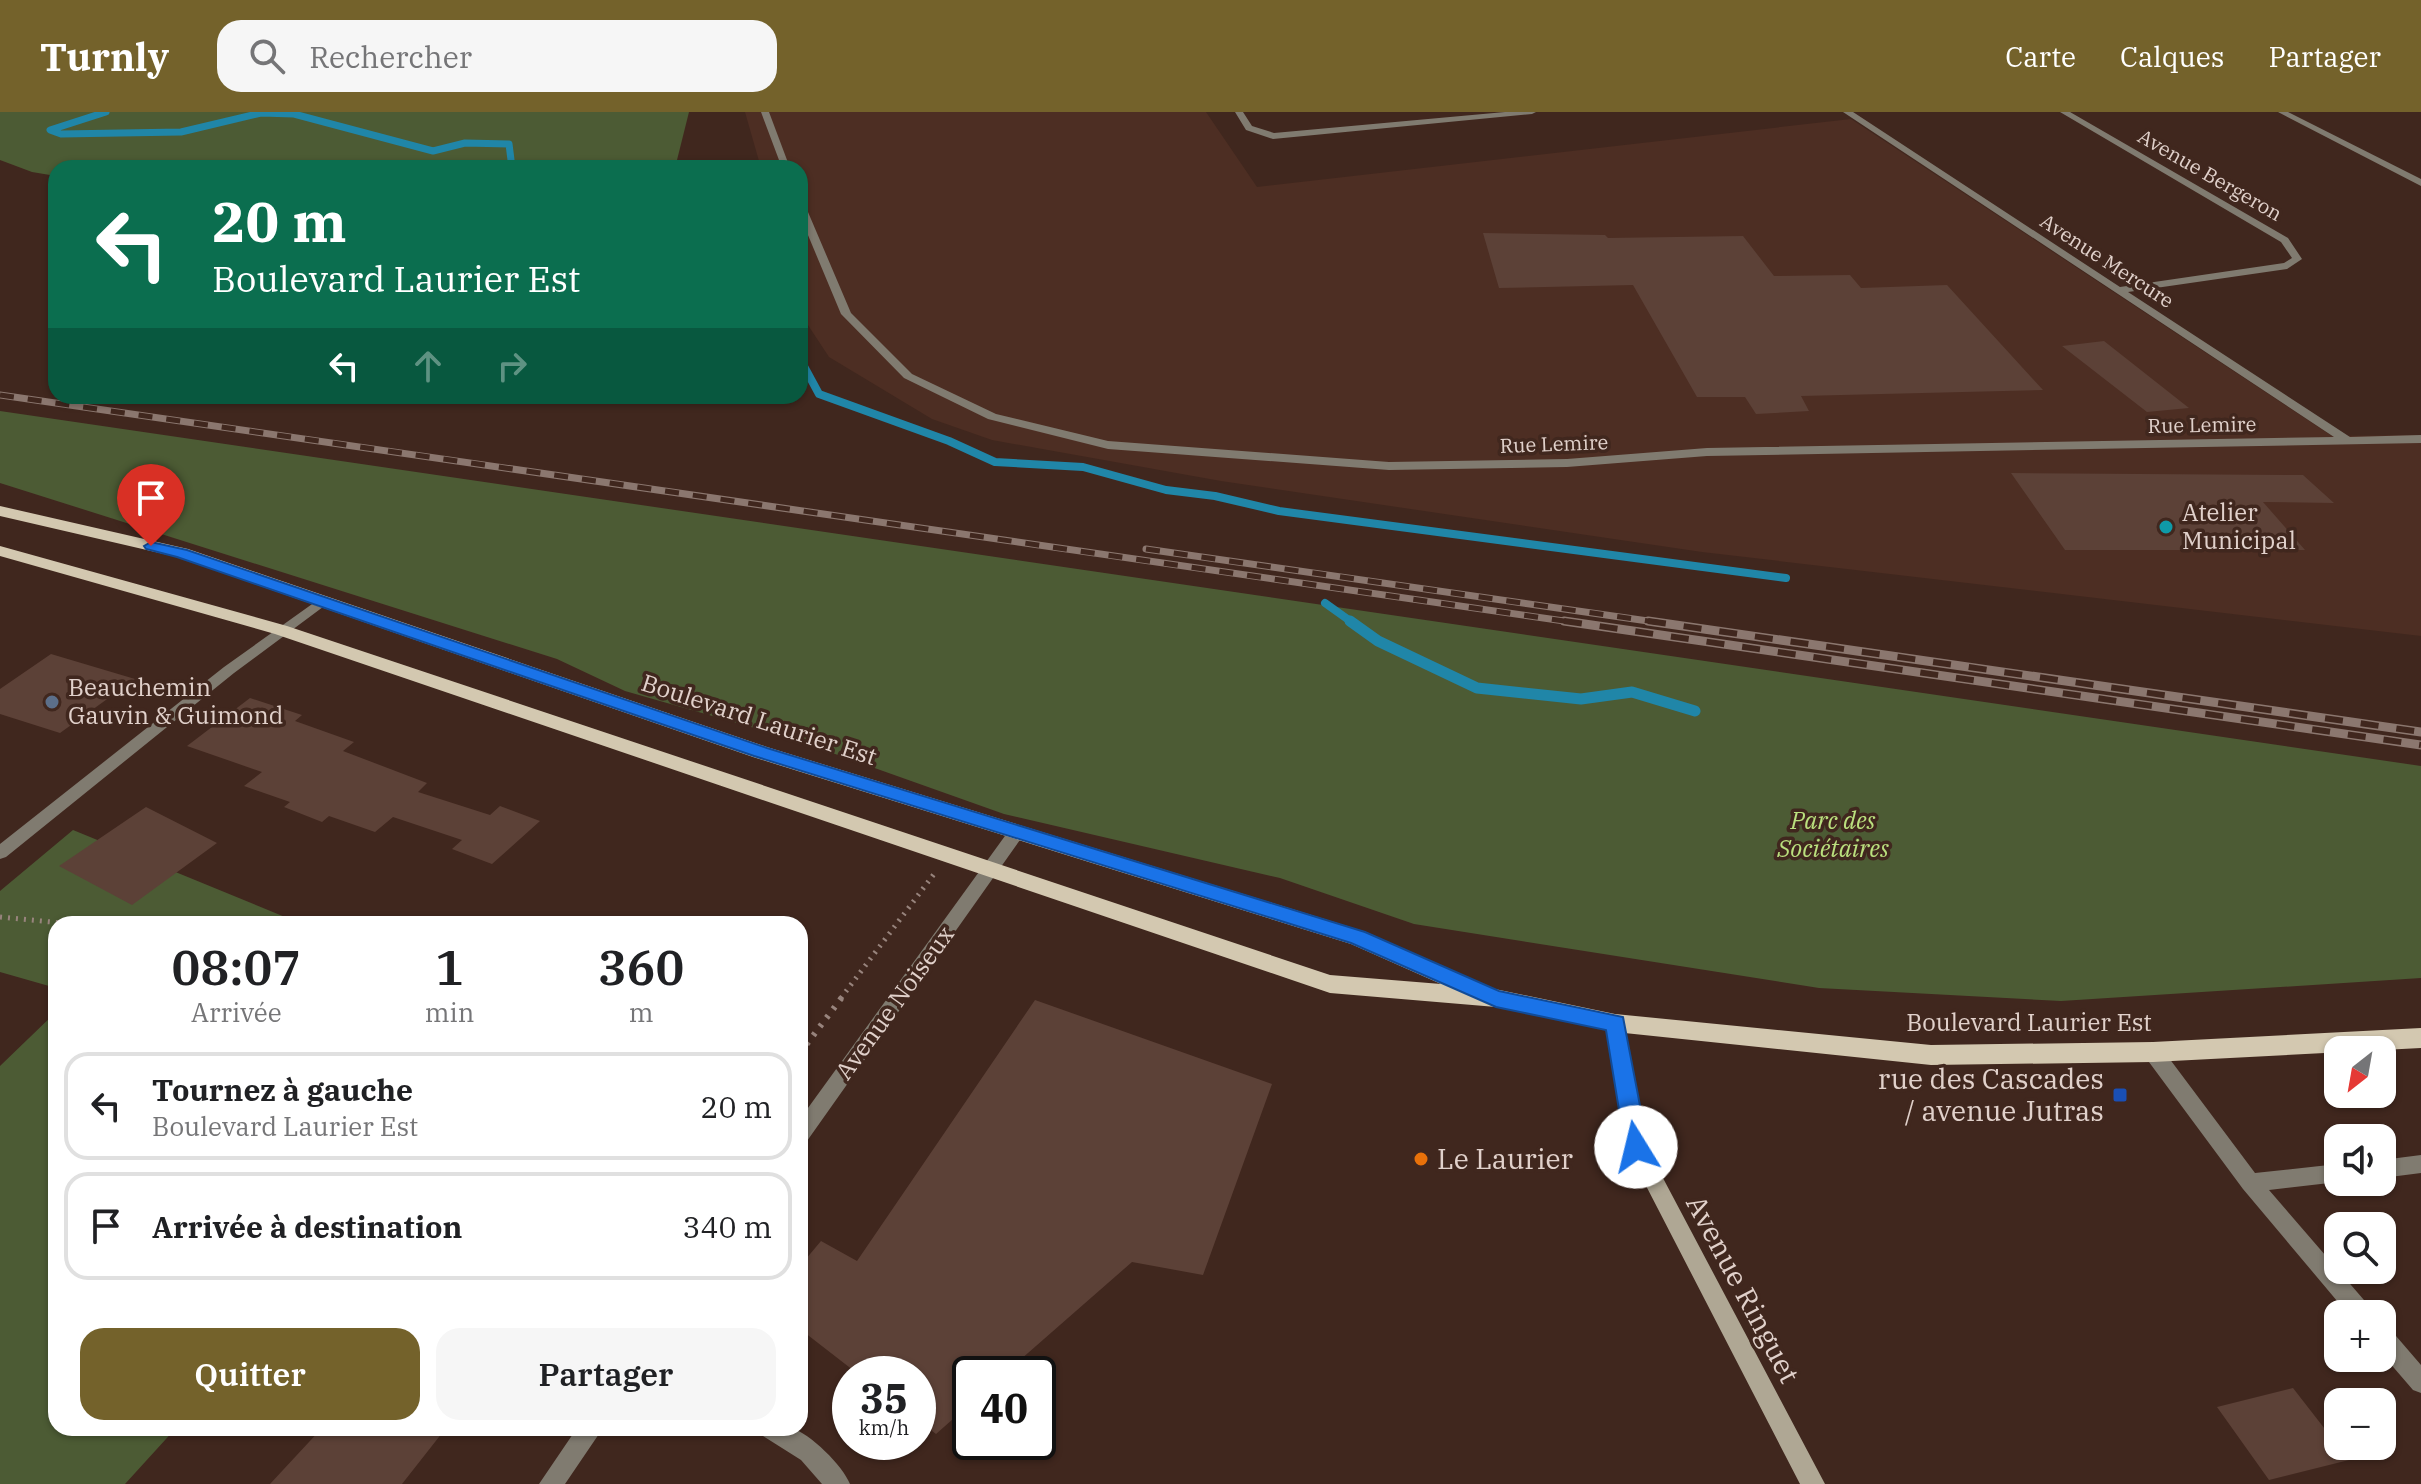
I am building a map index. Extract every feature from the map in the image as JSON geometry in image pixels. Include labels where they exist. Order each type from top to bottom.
[{"type":"main road","name":"Boulevard Laurier Est","points":[[0,511],[182,553],[760,752],[1358,938],[1496,998]]},
{"type":"main road","name":"Boulevard Laurier Est","points":[[0,551],[281,630],[1330,984],[1496,998],[1615,1023],[1931,1055],[2153,1052],[2421,1038]]},
{"type":"street","points":[[765,112],[783,160]]},
{"type":"street","points":[[1239,112],[1249,128],[1273,136],[1532,112]]},
{"type":"street","name":"Avenue Mercure","points":[[1847,112],[2347,440]]},
{"type":"street","name":"Avenue Bergeron","points":[[2064,112],[2285,240],[2297,259],[2287,266],[2118,290]]},
{"type":"street","points":[[2282,112],[2421,183]]},
{"type":"street","name":"Rue Lemire","points":[[808,224],[846,314],[908,376],[992,417],[1108,445],[1389,466],[1567,463],[1707,452],[2421,439]]},
{"type":"street","points":[[0,853],[281,630],[322,601]]},
{"type":"street","name":"Avenue Noiseux","points":[[808,1124],[1016,833]]},
{"type":"street","name":"Avenue Ringuet","points":[[1615,1023],[1636,1147],[1813,1484]]},
{"type":"street","points":[[2153,1052],[2250,1183],[2350,1300]]},
{"type":"street","points":[[2396,1167],[2421,1164]]},
{"type":"street","points":[[2250,1183],[2324,1175]]},
{"type":"street","points":[[2396,1353],[2421,1382]]},
{"type":"street","points":[[551,1484],[585,1436]]},
{"type":"street","points":[[784,1436],[809,1452],[838,1484]]},
{"type":"path","name":"Avenue Noiseux","points":[[808,1042],[935,872]]},
{"type":"path","points":[[0,917],[48,922]]},
{"type":"shaded area","points":[[745,112],[1206,112],[1257,187],[1851,119],[2332,436],[2421,435],[2421,636],[1702,552],[1221,481],[992,440],[932,419],[829,357],[808,325],[808,160],[759,160]]},
{"type":"green space","points":[[0,112],[689,112],[677,160],[48,160],[48,175],[0,160]]},
{"type":"green space","name":"Parc des Sociétaires","points":[[0,411],[2421,766],[2421,978],[2061,1001],[1819,988],[1414,924],[1280,878],[1004,814],[793,739],[625,691],[557,659],[0,483]]},
{"type":"green space","points":[[73,830],[283,916],[48,916],[48,986],[0,972],[0,891]]},
{"type":"green space","points":[[48,1020],[48,1436],[169,1436],[125,1484],[0,1484],[0,1066]]},
{"type":"building","points":[[1483,233],[1605,235],[1608,238],[1743,236],[1774,276],[1850,275],[1861,288],[1947,285],[2043,390],[1801,396],[1809,411],[1756,414],[1745,397],[1697,397],[1633,285],[1499,288]]},
{"type":"building","points":[[2104,341],[2189,408],[2147,412],[2062,346]]},
{"type":"building","name":"Atelier Municipal","points":[[2011,473],[2303,475],[2334,503],[2263,502],[2305,550],[2065,550]]},
{"type":"building","name":"Beauchemin Gauvin & Guimond","points":[[51,654],[135,679],[60,733],[0,714],[0,689]]},
{"type":"building","points":[[250,698],[302,715],[295,721],[354,742],[343,751],[427,783],[418,792],[490,815],[500,806],[540,821],[492,864],[452,849],[462,840],[393,817],[375,832],[329,816],[322,822],[284,807],[290,802],[244,786],[262,772],[187,746]]},
{"type":"building","points":[[146,807],[217,843],[132,905],[59,866]]},
{"type":"building","points":[[1035,1000],[1272,1084],[1203,1275],[1132,1262],[1025,1356],[952,1356],[952,1420],[936,1434],[936,1356],[835,1356],[808,1335],[808,1256],[821,1241],[857,1261]]},
{"type":"building","points":[[2293,1388],[2324,1428],[2324,1460],[2349,1460],[2269,1480],[2217,1407]]},
{"type":"building","points":[[315,1436],[440,1436],[402,1484],[270,1484]]},
{"type":"waterway","points":[[106,112],[50,130],[61,134],[181,132],[261,113],[294,114],[433,151],[465,143],[509,144],[511,160]]},
{"type":"waterway","points":[[808,374],[819,394],[949,441],[995,462],[1083,467],[1166,490],[1215,496],[1279,511],[1786,578]]},
{"type":"waterway","points":[[1325,603],[1353,623]]},
{"type":"waterway","points":[[1350,621],[1378,641],[1477,688],[1581,699],[1632,692],[1695,711]]},
{"type":"railway","points":[[0,395],[48,402]]},
{"type":"railway","points":[[62,404],[1578,623]]},
{"type":"railway","points":[[1146,549],[1662,623]]},
{"type":"railway","points":[[1564,621],[2421,745]]},
{"type":"railway","points":[[1648,621],[2421,732]]},
{"type":"place","name":"Atelier Municipal","points":[[2166,527]]},
{"type":"place","name":"Beauchemin Gauvin & Guimond","points":[[52,702]]},
{"type":"place","name":"rue des Cascades / avenue Jutras","points":[[2120,1095]]},
{"type":"place","name":"Le Laurier","points":[[1421,1159]]},
{"type":"route","points":[[151,546],[182,553],[760,752],[1358,938],[1496,998],[1615,1023],[1636,1147]]}]
